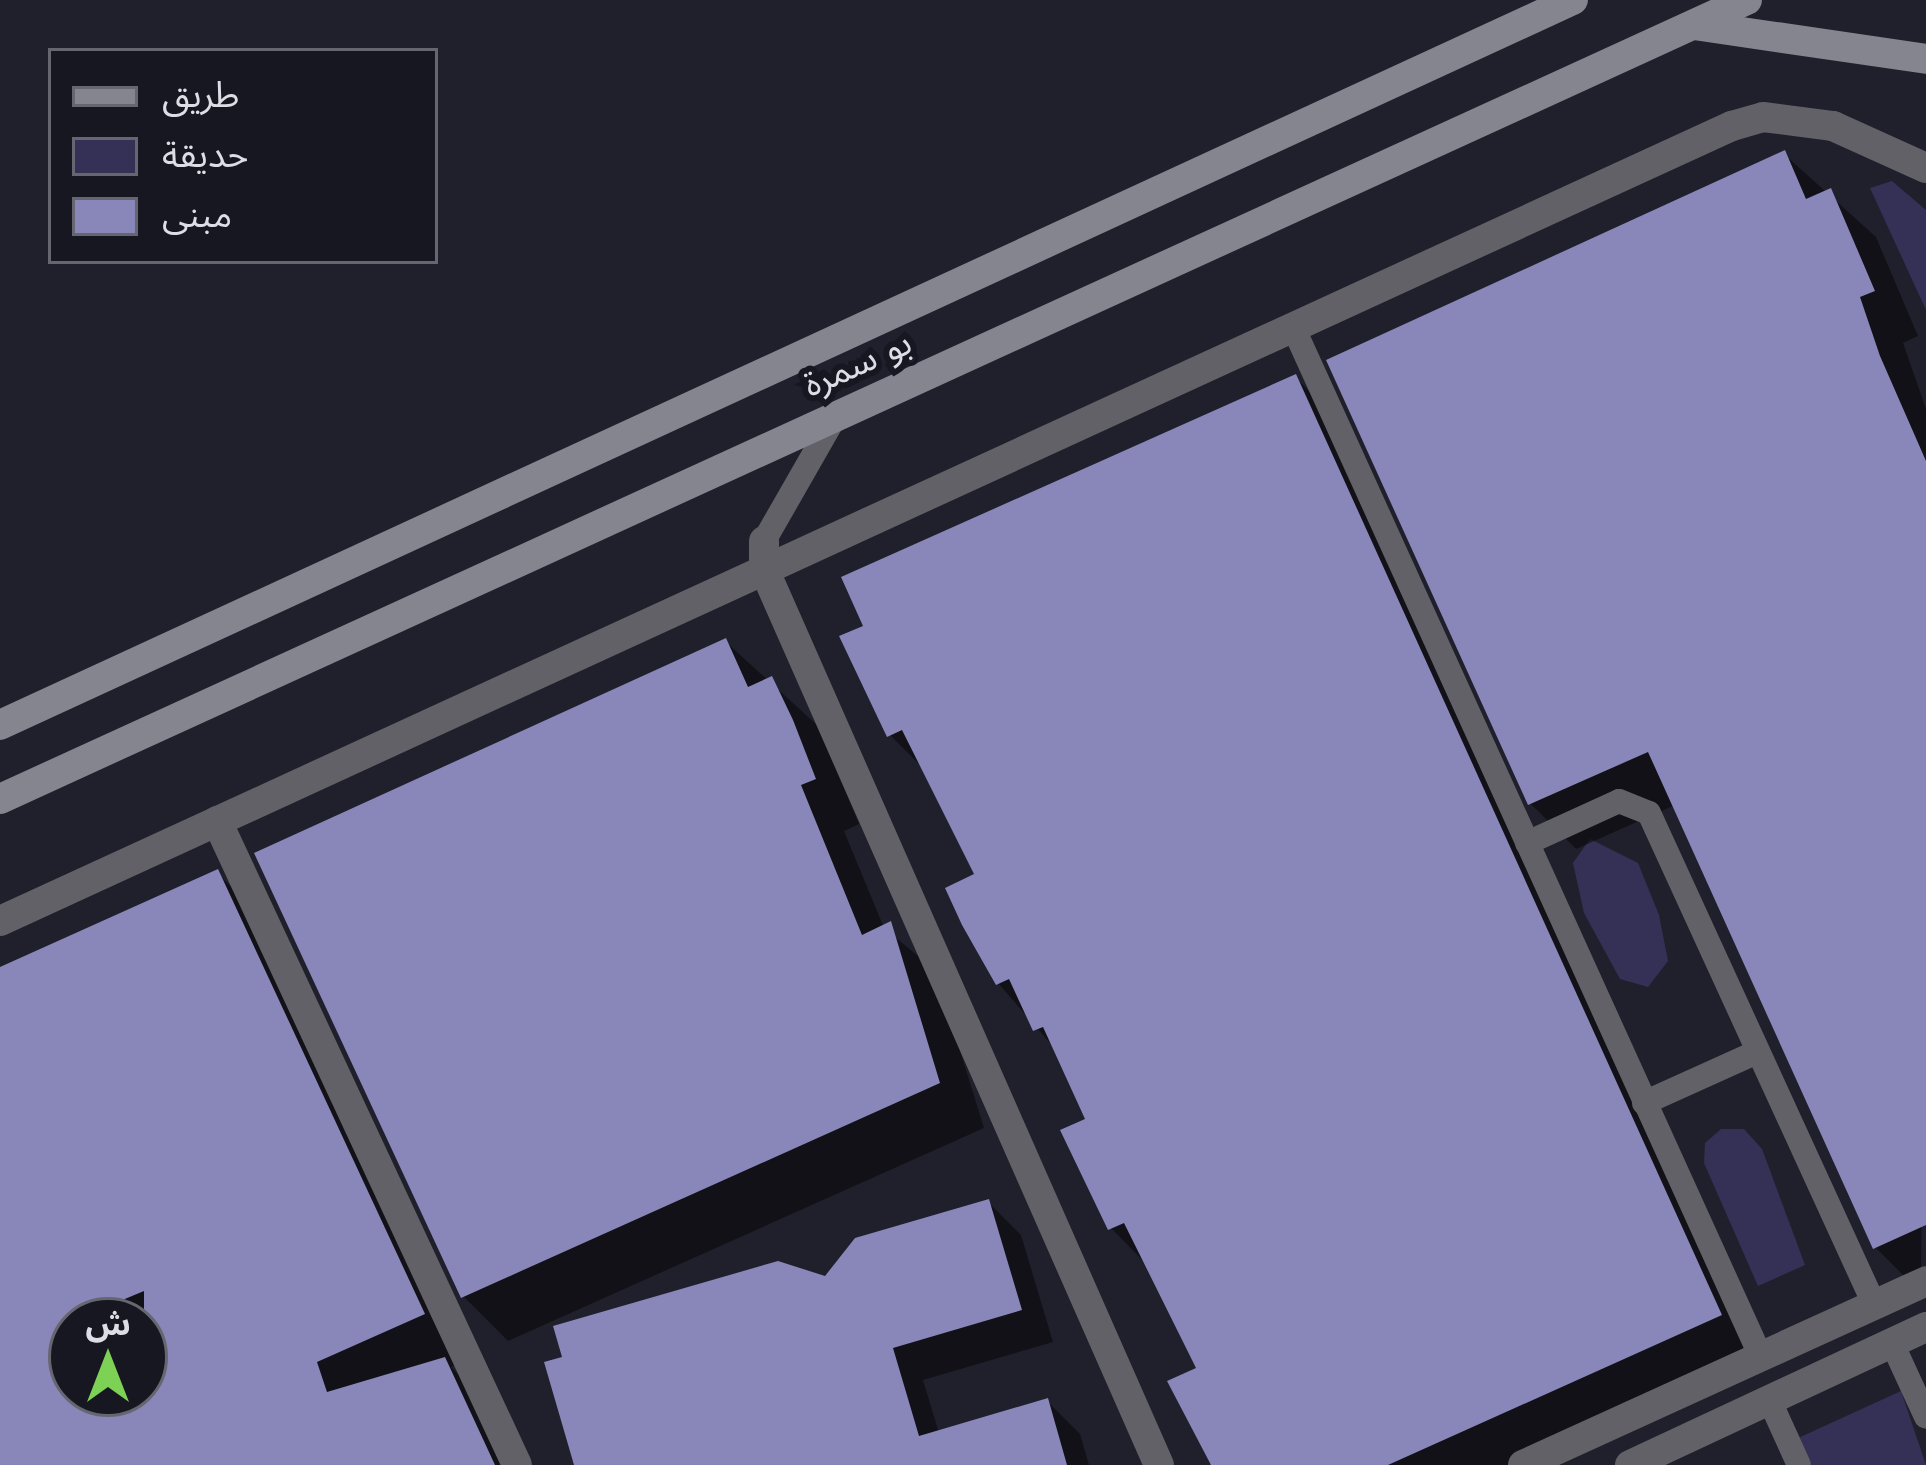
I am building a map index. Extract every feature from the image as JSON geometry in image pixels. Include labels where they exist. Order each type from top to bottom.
[{"type":"street","name":"بو سمرة","points":[[0,725],[1573,0]]},
{"type":"street","name":"بو سمرة","points":[[0,799],[1747,0]]},
{"type":"street","points":[[1694,25],[1926,59]]},
{"type":"street","points":[[0,921],[764,555],[1294,329],[1763,117],[1868,136],[1926,168]]},
{"type":"street","points":[[764,555],[1160,1465]]},
{"type":"street","points":[[217,821],[518,1465]]},
{"type":"street","points":[[1523,1465],[1926,1281]]},
{"type":"street","points":[[1630,1465],[1926,1327]]},
{"type":"lane","points":[[1294,329],[1761,1357]]},
{"type":"lane","points":[[764,555],[835,417]]},
{"type":"lane","points":[[1527,843],[1619,801],[1649,813],[1874,1304]]},
{"type":"lane","points":[[1644,1103],[1757,1052]]},
{"type":"lane","points":[[1892,1343],[1926,1418]]},
{"type":"lane","points":[[1769,1400],[1799,1465]]},
{"type":"green space","points":[[1892,181],[1926,210],[1926,310],[1870,188]]},
{"type":"green space","points":[[1590,839],[1638,863],[1659,915],[1668,961],[1648,987],[1620,979],[1584,913],[1573,863]]},
{"type":"green space","points":[[1721,1129],[1744,1129],[1762,1149],[1805,1265],[1758,1286],[1704,1163],[1705,1143]]},
{"type":"green space","points":[[1901,1391],[1926,1465],[1808,1465],[1796,1439]]},
{"type":"building","points":[[1785,150],[1806,199],[1831,188],[1875,291],[1860,297],[1880,356],[1926,461],[1926,1225],[1873,1249],[1648,752],[1528,805],[1326,360]]},
{"type":"building","points":[[1296,374],[1722,1315],[1388,1465],[1211,1465],[1167,1381],[1196,1368],[1124,1223],[1108,1230],[1060,1130],[1085,1119],[1043,1027],[1033,1031],[1009,979],[996,985],[962,925],[945,888],[974,874],[902,730],[887,737],[839,636],[863,626],[841,577]]},
{"type":"building","points":[[726,638],[748,687],[772,676],[793,720],[816,779],[801,785],[862,935],[891,921],[940,1083],[461,1298],[254,853]]},
{"type":"building","points":[[218,869],[425,1314],[317,1362],[327,1392],[445,1357],[495,1465],[0,1465],[0,967]]},
{"type":"building","points":[[989,1199],[1022,1310],[893,1348],[919,1436],[1048,1398],[1067,1465],[574,1465],[544,1362],[562,1357],[553,1326],[778,1261],[825,1276],[855,1238]]}]
